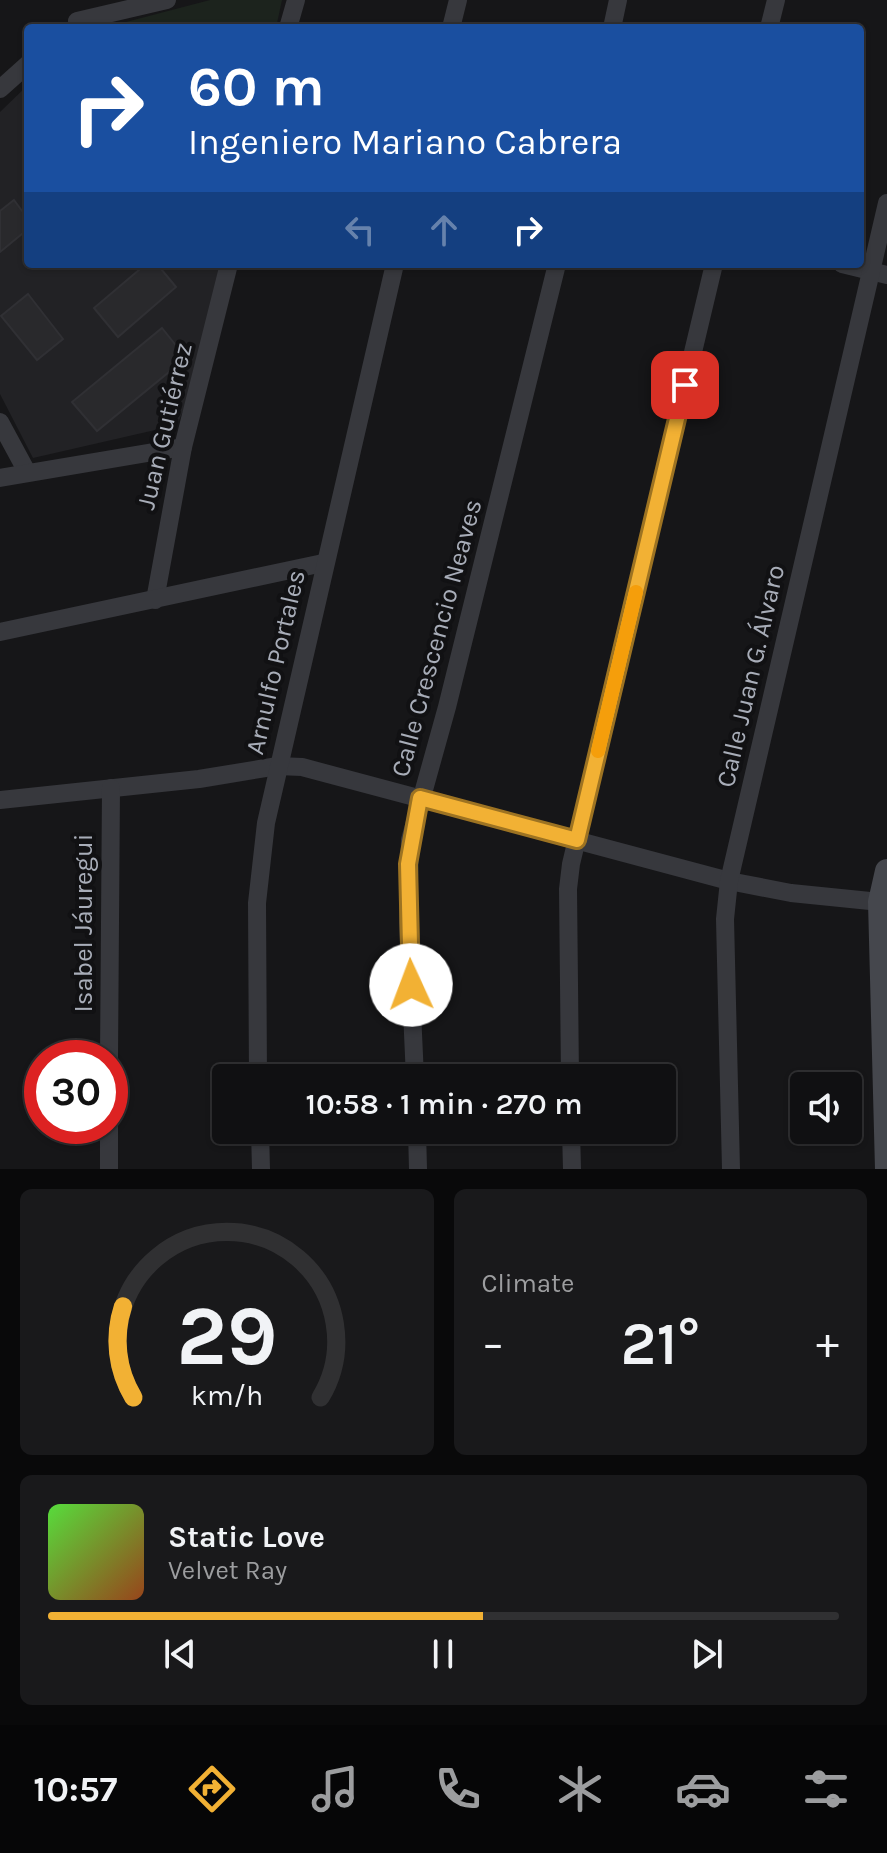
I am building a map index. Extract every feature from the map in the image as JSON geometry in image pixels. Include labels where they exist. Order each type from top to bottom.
[{"type":"street","points":[[73,24],[97,0]]},
{"type":"street","points":[[73,24],[167,0]]},
{"type":"street","points":[[289,24],[296,0]]},
{"type":"street","points":[[452,24],[458,0]]},
{"type":"street","points":[[613,24],[618,0]]},
{"type":"street","points":[[770,24],[776,0]]},
{"type":"street","points":[[0,89],[24,68]]},
{"type":"street","name":"Calle Juan G. Álvaro","points":[[731,1169],[725,919],[729,881],[879,272],[887,203]]},
{"type":"street","name":"Juan Gutiérrez","points":[[155,600],[183,447],[228,268]]},
{"type":"street","name":"Arnulfo Portales","points":[[258,1064],[257,903],[266,823],[323,563],[394,268]]},
{"type":"street","name":"Calle Crescencio Neaves","points":[[415,1064],[408,864],[420,798],[447,707],[556,268]]},
{"type":"street","points":[[570,1064],[568,889],[713,268]]},
{"type":"street","points":[[0,422],[27,472]]},
{"type":"street","points":[[0,478],[183,447]]},
{"type":"street","points":[[0,632],[323,563]]},
{"type":"street","points":[[0,800],[278,766],[329,772],[729,881],[791,893],[880,902]]},
{"type":"street","name":"Isabel Jáuregui","points":[[109,1040],[111,788]]},
{"type":"street","points":[[887,871],[880,902],[887,1169]]},
{"type":"street","points":[[109,1144],[109,1169]]},
{"type":"street","points":[[260,1144],[261,1169]]},
{"type":"street","points":[[417,1144],[418,1169]]},
{"type":"street","points":[[571,1144],[572,1169]]},
{"type":"shaded area","points":[[210,0],[282,0],[277,24],[118,24]]},
{"type":"shaded area","points":[[24,89],[24,268],[224,268],[190,395],[177,425],[33,458],[0,394],[0,112]]},
{"type":"building","points":[[14,200],[24,214],[24,232],[0,252],[0,211]]},
{"type":"building","points":[[141,268],[160,268],[176,287],[118,337],[94,308]]},
{"type":"building","points":[[28,294],[63,339],[37,360],[1,316]]},
{"type":"building","points":[[162,328],[186,358],[97,431],[72,402]]},
{"type":"slow traffic","points":[[598,751],[636,592]]},
{"type":"route","points":[[411,985],[408,864],[420,798],[577,840],[685,385]]}]
